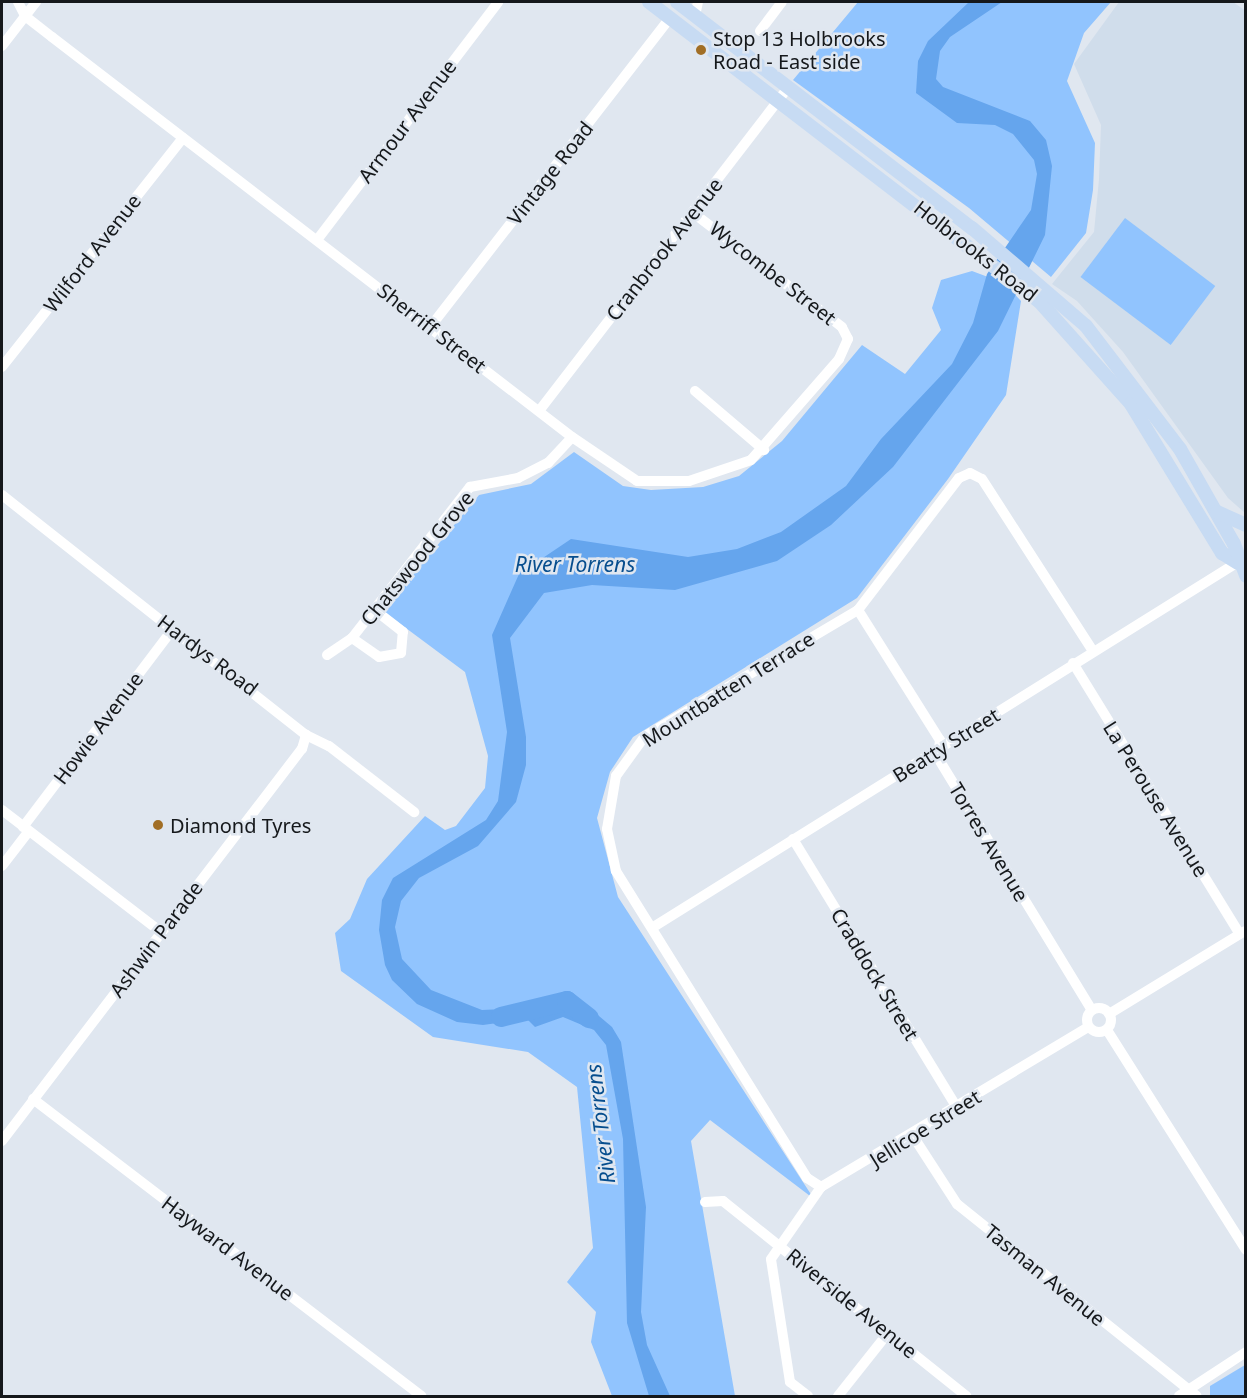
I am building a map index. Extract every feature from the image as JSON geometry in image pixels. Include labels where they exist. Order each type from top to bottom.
[{"type":"main road","name":"Holbrooks Road","points":[[649,2],[954,232],[1036,298],[1120,390],[1222,553],[1242,560]]},
{"type":"main road","name":"Holbrooks Road","points":[[676,2],[972,228],[1053,297],[1126,372],[1217,512],[1242,560],[1245,576]]},
{"type":"main road","points":[[1217,512],[1245,525]]},
{"type":"street","name":"Sherriff Street","points":[[18,2],[25,16],[431,326],[615,470],[637,481],[664,484],[727,473],[764,450],[838,359],[848,339]]},
{"type":"street","points":[[2,46],[36,2]]},
{"type":"street","name":"Armour Avenue","points":[[317,240],[498,2]]},
{"type":"street","name":"Vintage Road","points":[[431,326],[667,17],[676,2]]},
{"type":"street","points":[[695,16],[698,2]]},
{"type":"street","points":[[760,31],[782,2]]},
{"type":"street","name":"Cranbrook Avenue","points":[[539,411],[788,88]]},
{"type":"street","name":"Wilford Avenue","points":[[2,368],[183,138]]},
{"type":"street","name":"Wycombe Street","points":[[692,212],[842,327],[848,339]]},
{"type":"street","points":[[695,391],[764,450]]},
{"type":"street","name":"Chatswood Grove","points":[[327,655],[352,638],[470,487],[518,478],[548,463],[572,437]]},
{"type":"street","name":"Mountbatten Terrace","points":[[821,1187],[807,1178],[655,926],[616,871],[607,829],[616,776],[630,753],[645,736],[858,610],[959,478],[970,472],[982,479],[1093,651]]},
{"type":"street","name":"Hardys Road","points":[[2,495],[306,735],[329,746],[414,812]]},
{"type":"street","name":"Beatty Street","points":[[655,926],[940,749],[1073,663],[1242,560]]},
{"type":"street","points":[[352,638],[379,657],[401,653],[403,632],[375,610]]},
{"type":"street","name":"Torres Avenue","points":[[858,610],[940,740],[938,758],[1092,1010]]},
{"type":"street","name":"Howie Avenue","points":[[2,866],[26,829],[173,629]]},
{"type":"street","name":"La Perouse Avenue","points":[[1073,663],[1243,932]]},
{"type":"street","name":"Ashwin Parade","points":[[4,1133],[33,1099],[302,749],[306,735]]},
{"type":"street","points":[[2,810],[161,932]]},
{"type":"street","name":"Craddock Street","points":[[793,839],[957,1108]]},
{"type":"street","points":[[1107,1030],[1099,1033],[1088,1027],[1092,1010],[1109,1014],[1243,932]]},
{"type":"street","points":[[1109,1014],[1107,1030],[1245,1250]]},
{"type":"street","name":"Jellicoe Street","points":[[780,1246],[821,1187],[913,1136],[1088,1027]]},
{"type":"street","name":"Hayward Avenue","points":[[33,1099],[422,1396]]},
{"type":"street","name":"Tasman Avenue","points":[[913,1136],[957,1204],[1183,1393],[1197,1396]]},
{"type":"street","points":[[705,1202],[723,1202],[780,1246]]},
{"type":"street","name":"Riverside Avenue","points":[[808,1396],[790,1382],[771,1258],[780,1246],[966,1396]]},
{"type":"street","points":[[838,1396],[888,1333]]},
{"type":"street","points":[[1183,1393],[1245,1352]]},
{"type":"shaded area","points":[[858,2],[1111,2],[1084,33],[1067,81],[1095,143],[1093,190],[1086,233],[1051,277],[969,208],[793,80]]},
{"type":"shaded area","points":[[1119,2],[1233,2],[1246,11],[1245,513],[1228,498],[1123,352],[1077,301],[1052,284],[1094,232],[1101,125],[1074,64]]},
{"type":"shaded area","points":[[1125,218],[1215,286],[1171,345],[1080,277]]},
{"type":"shaded area","points":[[972,271],[1004,283],[1021,301],[1006,395],[948,479],[857,598],[633,737],[610,772],[597,818],[618,897],[814,1199],[710,1120],[691,1141],[735,1396],[612,1396],[591,1342],[596,1312],[567,1282],[593,1248],[577,1087],[528,1052],[433,1037],[341,971],[335,933],[350,919],[367,879],[425,816],[445,830],[456,826],[485,788],[488,756],[465,672],[383,611],[479,495],[531,484],[574,452],[623,486],[651,490],[703,487],[739,476],[782,441],[862,345],[905,374],[941,330],[932,308],[941,280]]},
{"type":"shaded area","points":[[1245,1365],[1245,1396],[1210,1396],[1210,1386]]},
{"type":"water","name":"River Torrens","points":[[969,2],[1002,2],[950,37],[940,51],[936,79],[943,87],[1030,121],[1046,140],[1052,166],[1045,235],[998,331],[893,467],[831,525],[777,561],[675,590],[592,585],[544,593],[510,638],[526,737],[526,765],[516,802],[478,846],[419,878],[401,901],[395,927],[402,959],[431,990],[482,1010],[586,1005],[612,1027],[621,1042],[646,1207],[641,1312],[647,1345],[670,1396],[649,1396],[627,1323],[623,1139],[606,1045],[594,1030],[563,1017],[535,1027],[527,1019],[483,1025],[457,1022],[417,1004],[392,980],[385,965],[379,930],[382,900],[393,878],[486,820],[498,801],[507,732],[492,635],[519,574],[571,539],[688,557],[737,549],[781,532],[846,486],[881,439],[952,364],[973,323],[987,274],[1031,210],[1037,174],[1034,160],[1013,134],[995,125],[957,123],[916,93],[918,61],[928,41]]},
{"type":"waterway","name":"River Torrens","points":[[501,1017],[567,1001],[589,1018]]},
{"type":"place","name":"Stop 13 Holbrooks Road - East side","points":[[701,50]]},
{"type":"place","name":"Diamond Tyres","points":[[158,825]]}]
